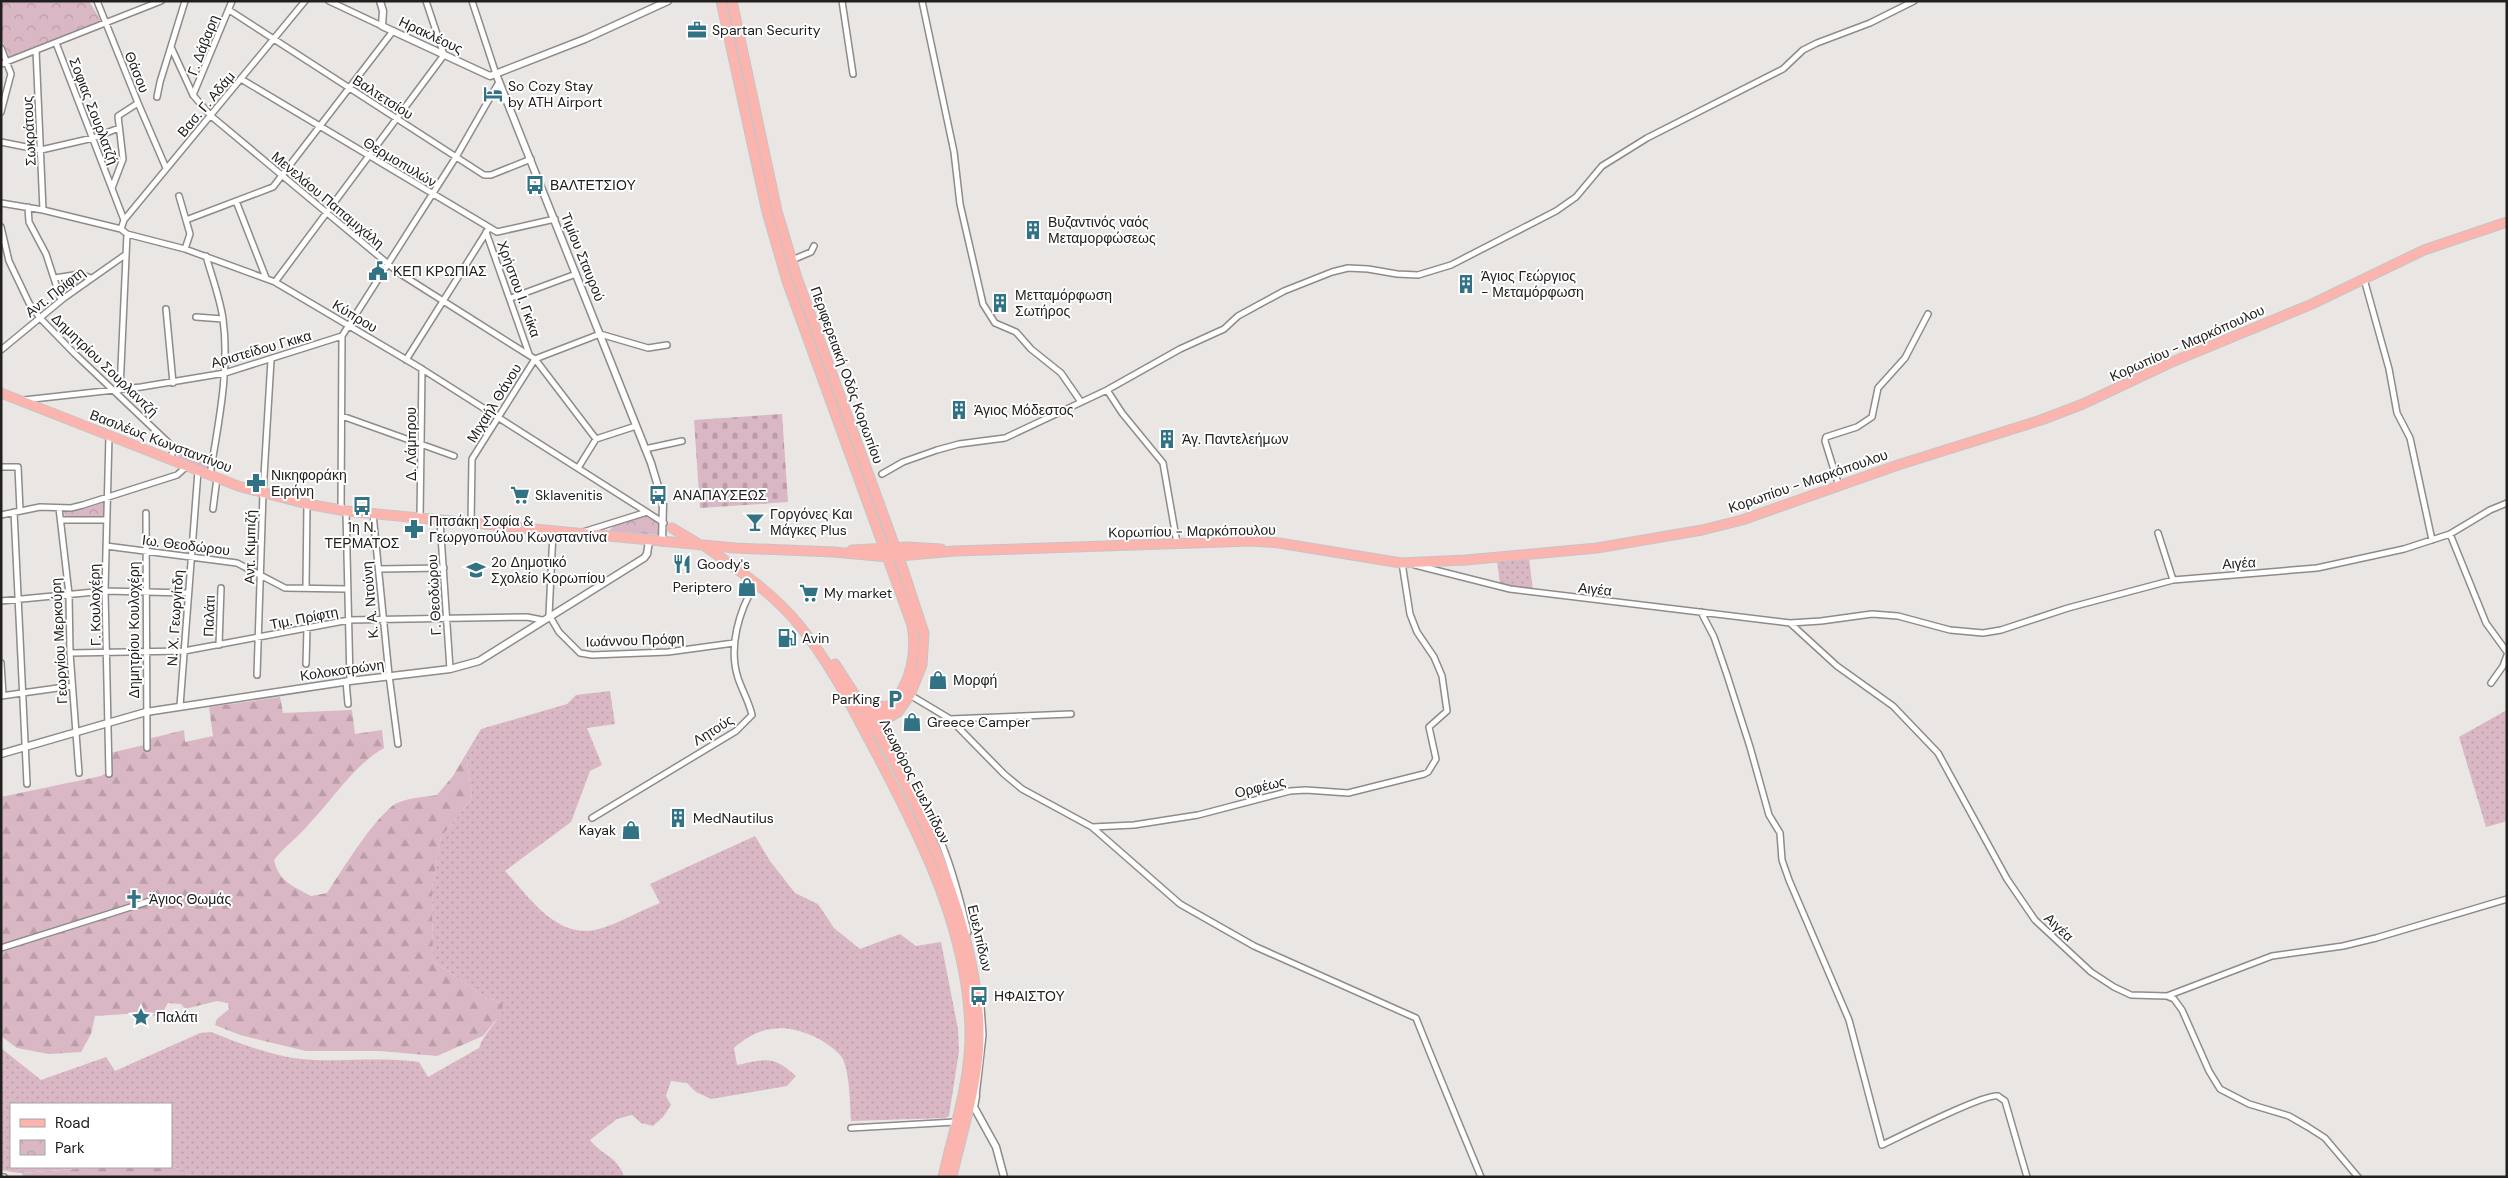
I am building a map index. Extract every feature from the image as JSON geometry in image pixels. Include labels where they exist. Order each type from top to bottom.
[{"type":"main road","name":"Περιφερειακή Οδός Κορωπίου","points":[[721,1],[767,212],[787,281],[912,625],[914,644],[908,676],[891,705],[865,721]]},
{"type":"main road","name":"Περιφερειακή Οδός Κορωπίου","points":[[732,1],[775,201],[792,260],[899,557],[924,633],[922,665],[910,695],[898,712],[869,730]]},
{"type":"main road","name":"Κορωπίου - Μαρκόπουλου","points":[[834,552],[885,547],[955,550],[1252,541],[1279,543],[1401,562],[1539,554],[1658,538],[1742,520],[1898,464],[2041,420],[2172,362],[2312,304],[2424,250],[2507,222]]},
{"type":"main road","name":"Βασιλέως Κωνσταντίνου","points":[[1,393],[186,467],[262,493],[307,504],[343,511],[701,545]]},
{"type":"main road","name":"Λεωφόρος Ευελπίδων","points":[[668,526],[701,545],[755,584],[818,640],[857,697],[869,730],[923,844],[945,904],[961,963],[970,1040],[965,1078],[943,1177]]},
{"type":"main road","name":"Κορωπίου - Μαρκόπουλου","points":[[701,545],[834,552],[888,557],[955,550]]},
{"type":"main road","name":"Λεωφόρος Ευελπίδων","points":[[798,624],[828,663],[865,721]]},
{"type":"main road","points":[[857,697],[862,702],[873,707],[891,705]]},
{"type":"main road","points":[[880,741],[889,719]]},
{"type":"main road","name":"Λεωφόρος Ευελπίδων","points":[[869,730],[880,741],[911,798],[931,841],[954,900],[969,948],[977,1006],[980,1056],[974,1094],[952,1177]]},
{"type":"street","name":"Θάσου","points":[[97,1],[138,103],[119,114],[119,128]]},
{"type":"street","points":[[4,63],[161,1]]},
{"type":"street","points":[[157,97],[185,1]]},
{"type":"street","name":"Γ. Δάβαρη","points":[[193,95],[232,1]]},
{"type":"street","name":"Βασ. Γ. Αδάμ","points":[[124,220],[305,1]]},
{"type":"street","name":"Ηρακλέους","points":[[329,1],[488,75],[496,74]]},
{"type":"street","points":[[380,1],[383,11],[382,26]]},
{"type":"street","points":[[275,282],[444,55],[426,1]]},
{"type":"street","name":"Τιμίου Σταυρού","points":[[472,1],[499,82],[645,449],[663,503],[668,526],[667,542]]},
{"type":"street","points":[[496,74],[585,40],[668,1]]},
{"type":"street","points":[[842,1],[853,74]]},
{"type":"street","points":[[922,1],[954,152],[960,204],[983,304],[995,323],[1016,332],[1031,349],[1061,373],[1080,402]]},
{"type":"street","points":[[882,474],[903,462],[937,450],[959,444],[1006,438],[1107,390],[1180,349],[1224,329],[1238,316],[1284,291],[1332,272],[1348,268],[1418,275],[1451,266],[1556,211],[1576,197],[1602,166],[1640,142],[1783,69],[1803,50],[1870,23],[1914,1]]},
{"type":"street","name":"Βαλτετσίου","points":[[228,10],[484,175],[491,175],[531,159]]},
{"type":"street","points":[[186,220],[269,190],[282,176],[393,31]]},
{"type":"street","name":"Σοφιας Σουρλατζή","points":[[56,43],[112,188]]},
{"type":"street","name":"Μενελάου Παπαμιχάλη","points":[[171,47],[193,95],[211,116],[388,264],[443,302],[535,359],[596,439]]},
{"type":"street","points":[[1,48],[4,63],[11,74],[1,112]]},
{"type":"street","name":"Σωκράτους","points":[[36,50],[43,210]]},
{"type":"street","name":"Θερμοπυλών","points":[[241,80],[368,155],[488,230],[501,233],[554,219]]},
{"type":"street","points":[[348,704],[349,620],[343,511],[342,336],[456,157],[499,82]]},
{"type":"street","points":[[138,103],[166,168]]},
{"type":"street","points":[[1,142],[41,150],[93,138],[119,128],[123,159],[112,188],[124,220],[121,230]]},
{"type":"street","points":[[179,196],[190,234],[185,249]]},
{"type":"street","points":[[236,201],[266,278]]},
{"type":"street","name":"Κύπρου","points":[[1,204],[43,210],[121,230],[127,234],[206,256],[275,282],[498,416],[668,526]]},
{"type":"street","points":[[28,207],[29,222],[55,278],[61,300]]},
{"type":"street","name":"Δημητρίου Σουρλαντζή","points":[[1,227],[9,261],[29,302],[40,318],[174,448],[169,460]]},
{"type":"street","points":[[406,360],[488,230]]},
{"type":"street","name":"Χρήστου Ι. Γκίκα","points":[[488,230],[529,354]]},
{"type":"street","points":[[120,396],[127,234]]},
{"type":"street","points":[[792,260],[810,252],[814,246]]},
{"type":"street","name":"Αντ. Πρίφτη","points":[[1,350],[61,300],[125,255]]},
{"type":"street","points":[[206,256],[223,319],[224,373],[214,477],[213,509]]},
{"type":"street","points":[[1,262],[9,261]]},
{"type":"street","points":[[55,278],[80,274],[91,278]]},
{"type":"street","points":[[511,298],[576,274]]},
{"type":"street","points":[[2364,278],[2397,413],[2410,438],[2432,540]]},
{"type":"street","points":[[166,309],[173,383]]},
{"type":"street","points":[[1839,486],[1825,441],[1826,438],[1857,427],[1872,417],[1878,388],[1905,358],[1928,314]]},
{"type":"street","points":[[196,317],[223,319]]},
{"type":"street","points":[[535,359],[600,334],[648,348],[667,345]]},
{"type":"street","name":"Αριστείδου Γκικα","points":[[21,400],[173,383],[224,373],[271,360],[342,336]]},
{"type":"street","name":"Μιχαήλ Θάνου","points":[[471,524],[472,459],[535,359]]},
{"type":"street","name":"Αντ. Κιμπιζή","points":[[257,675],[262,493],[271,360]]},
{"type":"street","name":"Δ. Λάμπρου","points":[[420,519],[422,369]]},
{"type":"street","points":[[1107,390],[1122,413],[1163,463],[1177,543]]},
{"type":"street","points":[[342,416],[454,456]]},
{"type":"street","points":[[578,468],[596,439],[636,426]]},
{"type":"street","name":"Γ. Κουλοχέρη","points":[[109,436],[105,591],[109,774]]},
{"type":"street","points":[[645,449],[682,441]]},
{"type":"street","points":[[1,467],[18,466],[20,510]]},
{"type":"street","points":[[1,515],[40,507],[82,506],[177,474],[186,467]]},
{"type":"street","name":"Ν. Χ. Γεωργίτδη","points":[[180,706],[198,471]]},
{"type":"street","name":"Αιγέα","points":[[1401,562],[1510,589],[1790,623],[1848,616],[1889,615],[1950,630],[1983,632],[2015,626],[2068,608],[2173,580],[2317,568],[2378,555],[2450,534],[2490,510],[2507,503]]},
{"type":"street","points":[[306,588],[307,504]]},
{"type":"street","name":"Γεωργίου Μερκούρη","points":[[60,508],[69,594],[70,654],[79,773]]},
{"type":"street","points":[[14,512],[27,784]]},
{"type":"street","name":"Δημητρίου Κουλοχέρη","points":[[146,512],[146,748]]},
{"type":"street","points":[[575,534],[647,512]]},
{"type":"street","name":"Κ. Α. Ντούνη","points":[[374,514],[383,620],[398,744]]},
{"type":"street","points":[[61,520],[106,520]]},
{"type":"street","name":"Γ. Θεοδώρου","points":[[440,521],[450,668]]},
{"type":"street","points":[[549,615],[553,532]]},
{"type":"street","points":[[2158,533],[2173,580]]},
{"type":"street","points":[[2450,534],[2486,623],[2507,654],[2503,666],[2491,683]]},
{"type":"street","name":"Κολοκοτρώνη","points":[[1,754],[146,712],[348,681],[450,668],[480,661],[549,615],[644,558],[649,541]]},
{"type":"street","name":"Ιω. Θεοδώρου","points":[[106,546],[237,563],[285,588],[347,589]]},
{"type":"street","name":"Ορφέως","points":[[910,695],[950,719],[1004,774],[1022,789],[1092,827],[1134,826],[1198,815],[1290,791],[1306,790],[1348,793],[1428,772],[1436,759],[1429,727],[1447,711],[1442,676],[1434,657],[1417,632],[1410,614],[1401,562]]},
{"type":"street","points":[[379,569],[444,568]]},
{"type":"street","name":"Λητούς","points":[[592,818],[736,731],[752,715],[737,676],[734,643],[742,612],[755,584]]},
{"type":"street","name":"Παλάτι","points":[[219,645],[221,588]]},
{"type":"street","points":[[1,602],[105,591],[188,593]]},
{"type":"street","points":[[1701,612],[1714,637],[1724,667],[1750,747],[1769,816],[1780,833],[1782,860],[1789,880],[1849,1020],[1882,1145],[1958,1110],[1991,1097],[1999,1096],[2004,1101],[2008,1110],[2027,1177]]},
{"type":"street","name":"Ιωάννου Πρόφη","points":[[549,615],[568,644],[580,653],[592,656],[668,652],[734,643]]},
{"type":"street","name":"Τιμ. Πρίφτη","points":[[70,654],[184,651],[349,620],[527,617],[542,620]]},
{"type":"street","points":[[1804,633],[1808,622]]},
{"type":"street","name":"Αιγέα","points":[[1790,623],[1804,633],[1837,666],[1892,706],[1938,753],[2007,879],[2035,920],[2091,972],[2114,988],[2131,995],[2167,996]]},
{"type":"street","points":[[306,664],[307,628]]},
{"type":"street","points":[[1,664],[2,695],[72,686]]},
{"type":"street","points":[[950,719],[1072,714]]},
{"type":"street","points":[[1092,827],[1180,904],[1254,946],[1416,1018],[1440,1074],[1460,1133],[1481,1177]]},
{"type":"street","points":[[2167,996],[2272,956],[2343,946],[2376,938],[2507,899]]},
{"type":"street","points":[[1,948],[153,900]]},
{"type":"street","points":[[2167,996],[2174,999],[2182,1010],[2209,1071],[2220,1089],[2235,1098],[2288,1116],[2308,1127],[2325,1138],[2358,1177]]},
{"type":"street","points":[[974,1094],[974,1107],[996,1147],[1004,1177]]},
{"type":"street","points":[[851,1128],[955,1122]]},
{"type":"green space","points":[[1,1],[89,1],[101,21],[9,57],[1,38]]},
{"type":"green space","points":[[89,279],[64,298],[58,280]]},
{"type":"green space","points":[[782,414],[788,502],[700,508],[694,420]]},
{"type":"green space","points":[[180,451],[212,456],[210,471],[178,459]]},
{"type":"green space","points":[[106,502],[106,520],[65,520],[64,510],[84,509]]},
{"type":"green space","points":[[645,516],[662,525],[661,534],[609,531],[615,524]]},
{"type":"green space","points":[[1529,558],[1533,591],[1500,585],[1497,560]]},
{"type":"green space","points":[[610,691],[615,724],[587,728],[602,765],[590,771],[571,822],[505,871],[544,913],[556,922],[568,928],[581,931],[595,930],[619,922],[660,903],[650,884],[755,836],[770,861],[795,893],[818,904],[834,928],[860,949],[900,934],[916,946],[941,942],[958,1029],[959,1051],[949,1116],[945,1118],[851,1121],[848,1078],[841,1056],[828,1044],[813,1036],[792,1029],[781,1028],[762,1031],[734,1048],[737,1065],[769,1060],[788,1069],[796,1076],[787,1086],[711,1099],[696,1092],[687,1083],[671,1081],[666,1096],[671,1105],[663,1117],[653,1126],[641,1123],[632,1115],[617,1119],[590,1140],[618,1164],[624,1177],[192,1177],[185,1171],[172,1166],[172,1103],[10,1103],[10,1168],[89,1168],[19,1173],[1,1170],[1,1048],[41,1080],[106,1057],[115,1071],[200,1033],[211,1032],[236,1042],[288,1057],[315,1060],[419,1062],[428,1077],[479,1048],[499,1016],[503,1004],[484,996],[433,961],[432,888],[441,837],[472,798],[466,754],[481,729],[567,704],[576,695]]},
{"type":"green space","points":[[280,697],[283,713],[352,710],[355,734],[382,730],[384,748],[353,773],[305,829],[274,860],[279,874],[283,878],[311,896],[327,893],[374,825],[392,806],[420,797],[437,795],[453,776],[466,754],[472,798],[441,837],[432,888],[433,961],[484,996],[503,1004],[502,1013],[483,1036],[437,1056],[380,1051],[306,1051],[240,1035],[215,1025],[217,1019],[229,1009],[228,1003],[217,1001],[185,1009],[181,1004],[168,1003],[160,1017],[142,1013],[95,1016],[91,1034],[81,1052],[49,1054],[17,1048],[1,1036],[1,797],[101,776],[106,773],[106,754],[144,745],[144,740],[184,730],[185,742],[213,736],[209,707]]},
{"type":"green space","points":[[2507,710],[2507,821],[2486,827],[2459,737]]},
{"type":"green space","points":[[172,1166],[185,1171],[192,1177],[23,1177],[22,1173],[90,1168],[172,1168]]},
{"type":"place","name":"Spartan Security","points":[[697,30]]},
{"type":"place","name":"So Cozy Stay by ATH Airport","points":[[493,94]]},
{"type":"place","name":"ΒΑΛΤΕΤΣΙΟΥ","points":[[535,185]]},
{"type":"place","name":"Βυζαντινός ναός Μεταμορφώσεως","points":[[1033,230]]},
{"type":"place","name":"ΚΕΠ ΚΡΩΠΙΑΣ","points":[[378,271]]},
{"type":"place","name":"Άγιος Γεώργιος - Μεταμόρφωση","points":[[1466,284]]},
{"type":"place","name":"Μετταμόρφωση Σωτήρος","points":[[1000,303]]},
{"type":"place","name":"Άγιος Μόδεστος","points":[[959,410]]},
{"type":"place","name":"Άγ. Παντελεήμων","points":[[1167,439]]},
{"type":"place","name":"Νικηφοράκη Ειρήνη","points":[[256,483]]},
{"type":"place","name":"Sklavenitis","points":[[520,495]]},
{"type":"place","name":"ΑΝΑΠΑΥΣΕΩΣ","points":[[658,495]]},
{"type":"place","name":"1η Ν. ΤΕΡΜΑΤΟΣ","points":[[362,506]]},
{"type":"place","name":"Γοργόνες Και Μάγκες Plus","points":[[755,522]]},
{"type":"place","name":"Πιτσάκη Σοφία & Γεωργοπούλου Κωνσταντίνα","points":[[414,529]]},
{"type":"place","name":"Goody's","points":[[682,564]]},
{"type":"place","name":"2ο Δημοτικό Σχολείο Κορωπίου","points":[[476,570]]},
{"type":"place","name":"Periptero","points":[[747,587]]},
{"type":"place","name":"My market","points":[[809,593]]},
{"type":"place","name":"Avin","points":[[787,638]]},
{"type":"place","name":"Μορφή","points":[[938,680]]},
{"type":"place","name":"ParKing","points":[[895,699]]},
{"type":"place","name":"Greece Camper","points":[[912,722]]},
{"type":"place","name":"MedNautilus","points":[[678,818]]},
{"type":"place","name":"Kayak","points":[[631,830]]},
{"type":"place","name":"Άγιος Θωμάς","points":[[134,899]]},
{"type":"place","name":"ΗΦΑΙΣΤΟΥ","points":[[979,996]]},
{"type":"place","name":"Παλάτι","points":[[141,1017]]}]
